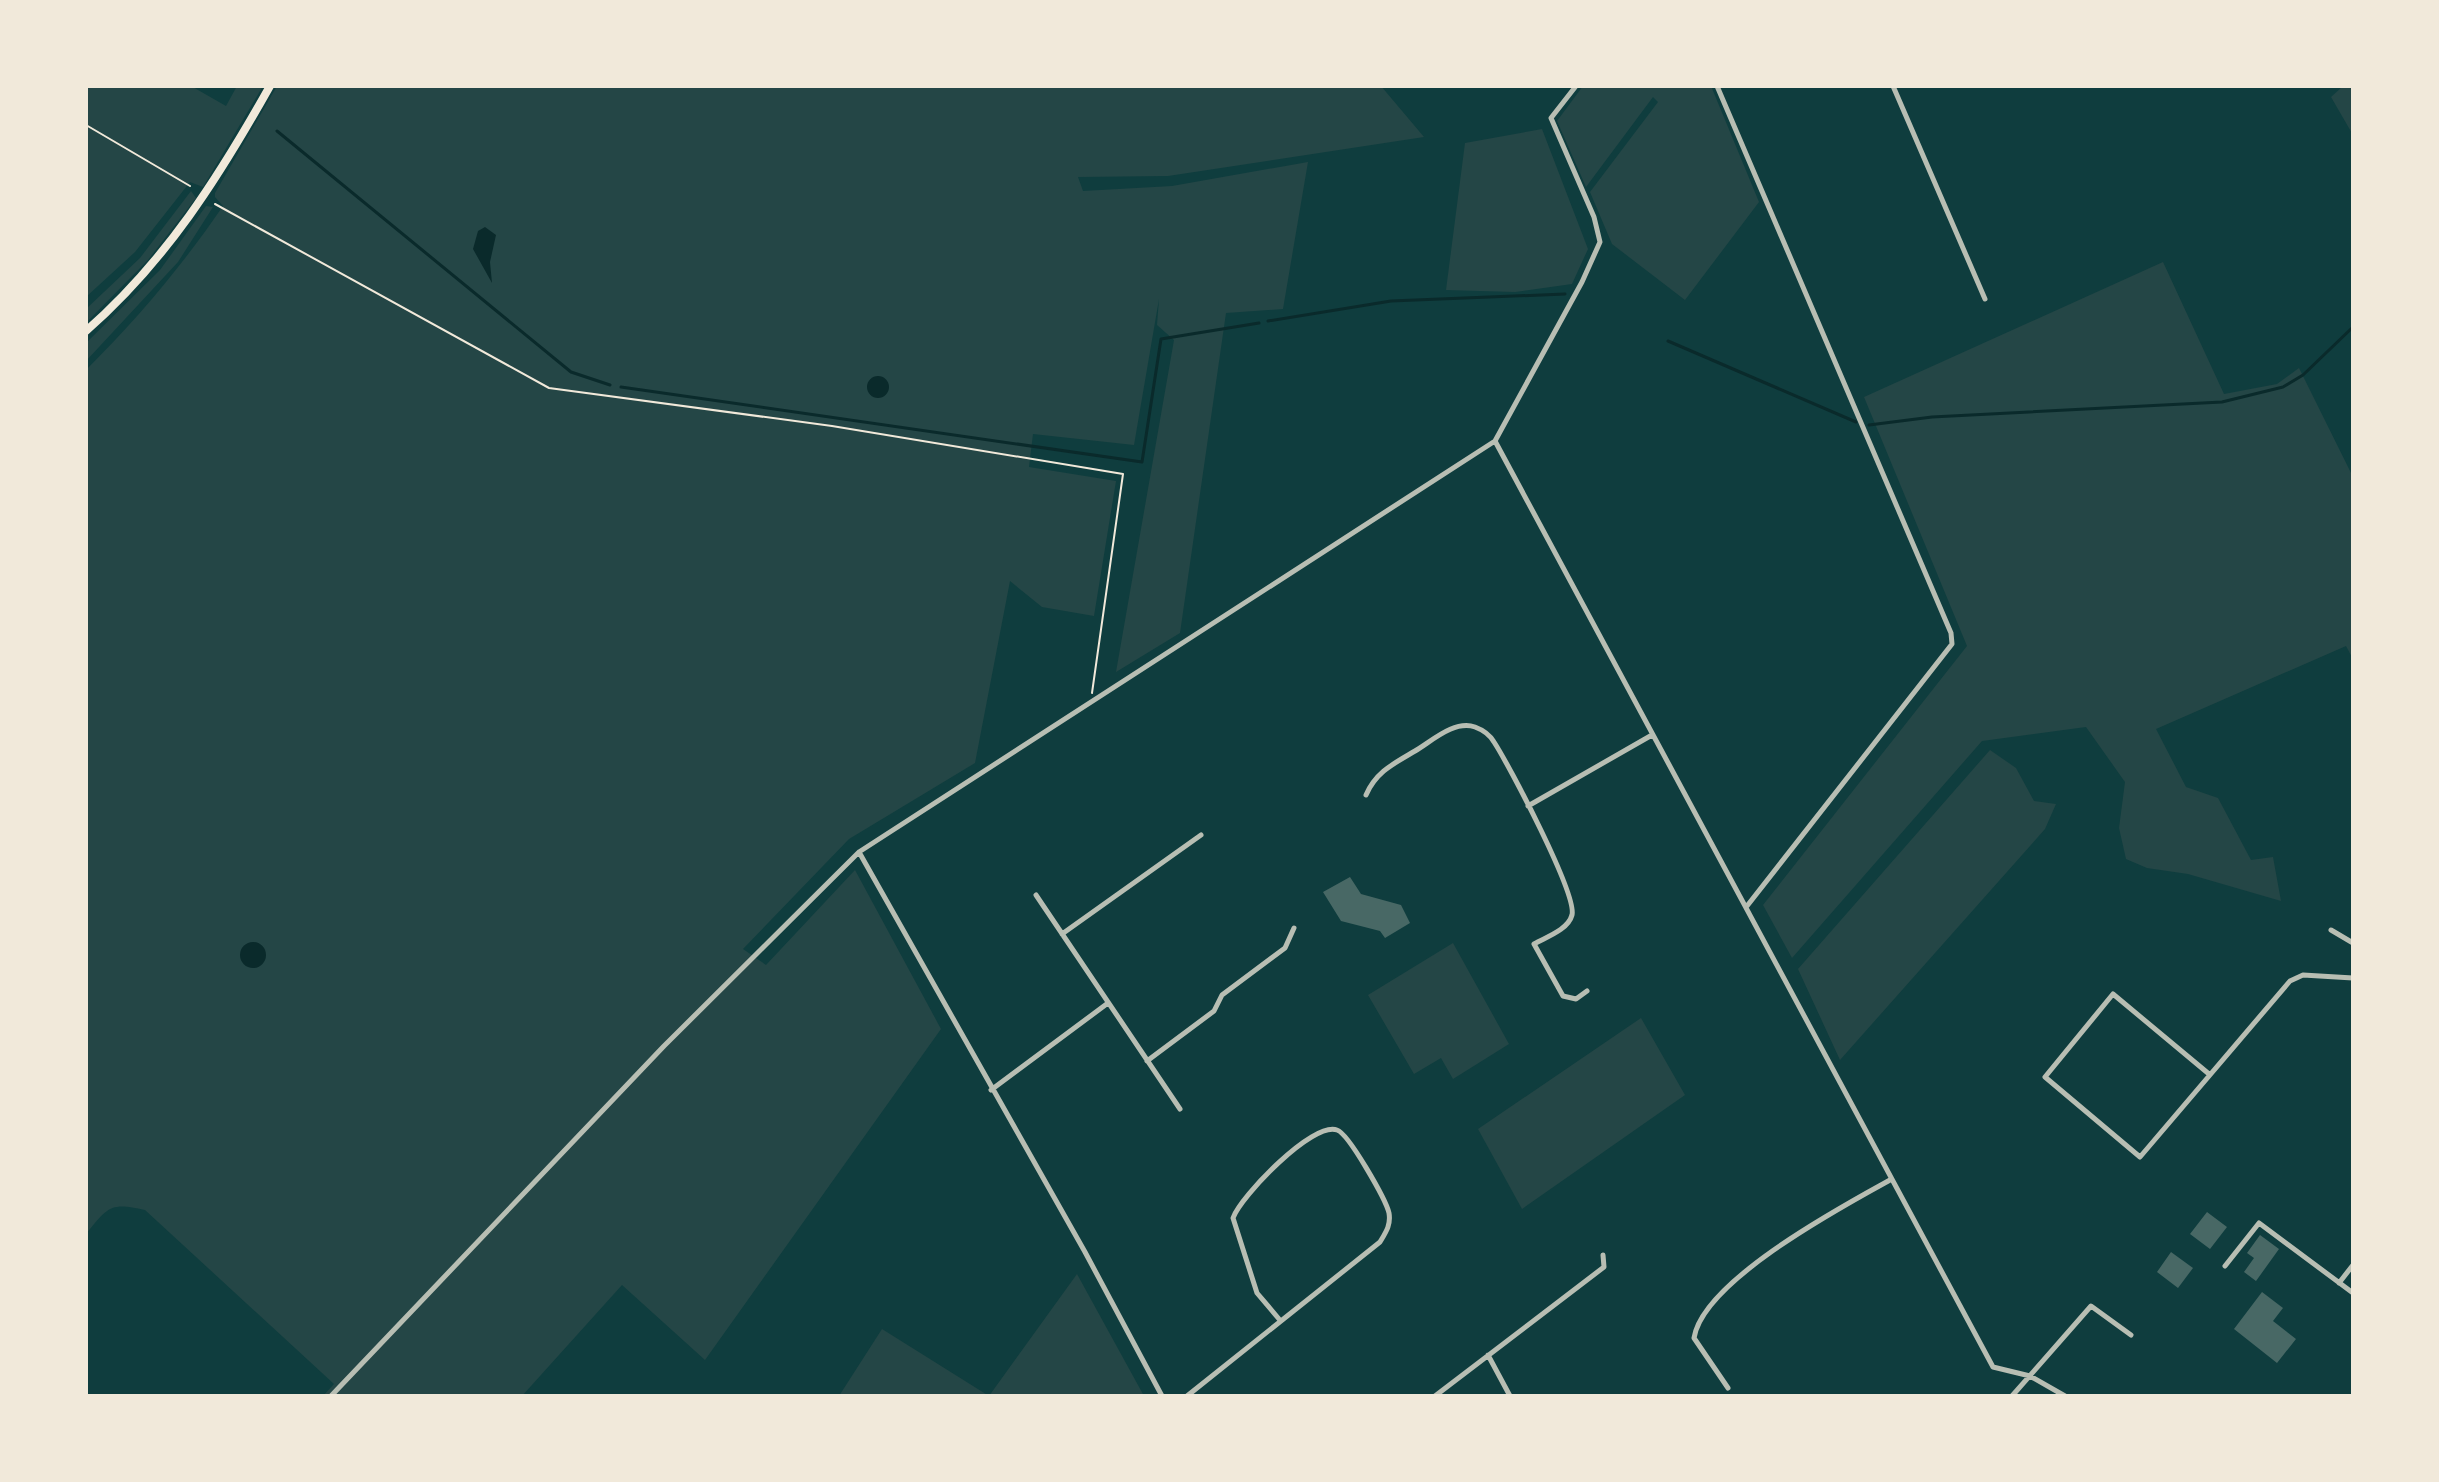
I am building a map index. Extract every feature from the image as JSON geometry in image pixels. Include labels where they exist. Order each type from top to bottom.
[{"type":"main road","points":[[86,331],[124,296],[187,222],[270,86]]},
{"type":"street","points":[[331,1396],[664,1046],[859,852],[1495,441],[1582,282],[1600,242],[1594,217],[1551,118],[1576,86]]},
{"type":"street","points":[[1717,86],[1951,633],[1952,644],[1747,906]]},
{"type":"street","points":[[1893,86],[1985,299]]},
{"type":"street","points":[[1495,441],[1993,1367],[2030,1376],[2065,1396]]},
{"type":"street","points":[[1366,795],[1375,776],[1450,729],[1473,726],[1493,740],[1564,881],[1573,913],[1567,926],[1534,944],[1563,996],[1576,999],[1587,991]]},
{"type":"street","points":[[1528,806],[1652,735]]},
{"type":"street","points":[[1062,934],[1201,835]]},
{"type":"street","points":[[859,852],[1162,1396]]},
{"type":"street","points":[[1036,895],[1180,1109]]},
{"type":"street","points":[[1147,1061],[1214,1011],[1222,995],[1285,948],[1294,928]]},
{"type":"street","points":[[2331,930],[2353,943]]},
{"type":"street","points":[[2209,1074],[2113,994],[2045,1077],[2140,1157],[2290,981],[2303,975],[2353,978]]},
{"type":"street","points":[[991,1090],[1108,1003]]},
{"type":"street","points":[[1187,1396],[1279,1319],[1380,1242],[1388,1229],[1385,1200],[1349,1140],[1339,1130],[1325,1129],[1294,1151],[1245,1194],[1233,1218],[1257,1293],[1279,1319]]},
{"type":"street","points":[[1728,1388],[1694,1338],[1696,1327],[1720,1295],[1787,1241],[1890,1180]]},
{"type":"street","points":[[2225,1266],[2259,1223],[2353,1293]]},
{"type":"street","points":[[1435,1396],[1604,1267],[1603,1255]]},
{"type":"street","points":[[2339,1283],[2353,1265]]},
{"type":"street","points":[[2012,1396],[2091,1306],[2131,1335]]},
{"type":"street","points":[[1488,1355],[1510,1396]]},
{"type":"path","points":[[86,125],[190,186]]},
{"type":"path","points":[[215,204],[549,388],[832,426],[1123,474],[1091,702]]},
{"type":"shaded area","points":[[86,86],[191,86],[226,106],[237,86],[263,86],[203,187],[190,182],[135,252],[86,297]]},
{"type":"shaded area","points":[[277,86],[1381,86],[1424,137],[1168,176],[1078,177],[1083,191],[1172,186],[1308,162],[1283,309],[1226,313],[1180,633],[1116,672],[1174,340],[1157,325],[1159,299],[1134,445],[1033,434],[1029,467],[1116,481],[1094,616],[1042,607],[1010,581],[975,763],[849,839],[743,949],[766,965],[855,870],[941,1029],[705,1360],[622,1285],[522,1396],[323,1396],[334,1384],[145,1210],[111,1209],[86,1234],[86,370],[159,291],[223,206],[215,193]]},
{"type":"shaded area","points":[[1583,86],[1711,86],[1759,202],[1685,300],[1612,244],[1590,192],[1658,102],[1653,97],[1586,187],[1557,121]]},
{"type":"shaded area","points":[[2343,86],[2353,86],[2353,135],[2331,97]]},
{"type":"shaded area","points":[[1542,129],[1588,249],[1572,284],[1515,292],[1446,290],[1465,143]]},
{"type":"shaded area","points":[[191,191],[196,198],[148,260],[86,323],[86,309],[140,258]]},
{"type":"shaded area","points":[[206,206],[213,207],[178,262],[86,361],[86,343],[160,270]]},
{"type":"shaded area","points":[[485,227],[496,235],[490,262],[492,283],[473,249],[478,231]]},
{"type":"shaded area","points":[[2163,262],[2224,394],[2277,384],[2299,368],[2353,477],[2353,659],[2346,646],[2156,729],[2186,787],[2218,798],[2251,860],[2273,857],[2281,901],[2188,874],[2147,868],[2126,859],[2119,828],[2125,782],[2086,727],[1982,741],[1792,958],[1763,905],[1967,646],[1864,397]]},
{"type":"shaded area","points":[[878,376],[886,379],[889,387],[886,395],[878,398],[870,395],[867,387],[870,379]]},
{"type":"shaded area","points":[[1990,750],[2016,768],[2034,801],[2056,804],[2045,829],[1840,1060],[1798,969]]},
{"type":"shaded area","points":[[253,942],[262,946],[266,955],[262,964],[253,968],[244,964],[240,955],[244,946]]},
{"type":"shaded area","points":[[1453,943],[1509,1044],[1453,1079],[1441,1058],[1414,1074],[1368,995]]},
{"type":"shaded area","points":[[1641,1018],[1685,1095],[1522,1209],[1478,1129]]},
{"type":"shaded area","points":[[1077,1274],[1144,1396],[989,1396]]},
{"type":"shaded area","points":[[882,1329],[989,1396],[839,1396]]},
{"type":"building","points":[[1350,877],[1361,894],[1401,905],[1410,923],[1385,938],[1380,931],[1341,921],[1323,892]]},
{"type":"building","points":[[2207,1212],[2227,1227],[2210,1249],[2190,1234]]},
{"type":"building","points":[[2260,1235],[2279,1249],[2256,1281],[2244,1272],[2254,1258],[2247,1253]]},
{"type":"building","points":[[2171,1252],[2193,1268],[2178,1288],[2157,1272]]},
{"type":"building","points":[[2262,1292],[2283,1308],[2273,1321],[2296,1339],[2277,1363],[2234,1329]]},
{"type":"waterway","points":[[277,131],[571,372],[610,385]]},
{"type":"waterway","points":[[1268,321],[1391,301],[1565,294]]},
{"type":"waterway","points":[[621,387],[1142,462],[1161,339],[1259,323]]},
{"type":"waterway","points":[[1869,425],[1932,417],[2222,402],[2283,387],[2303,375],[2353,327]]},
{"type":"waterway","points":[[1668,341],[1856,422]]}]
